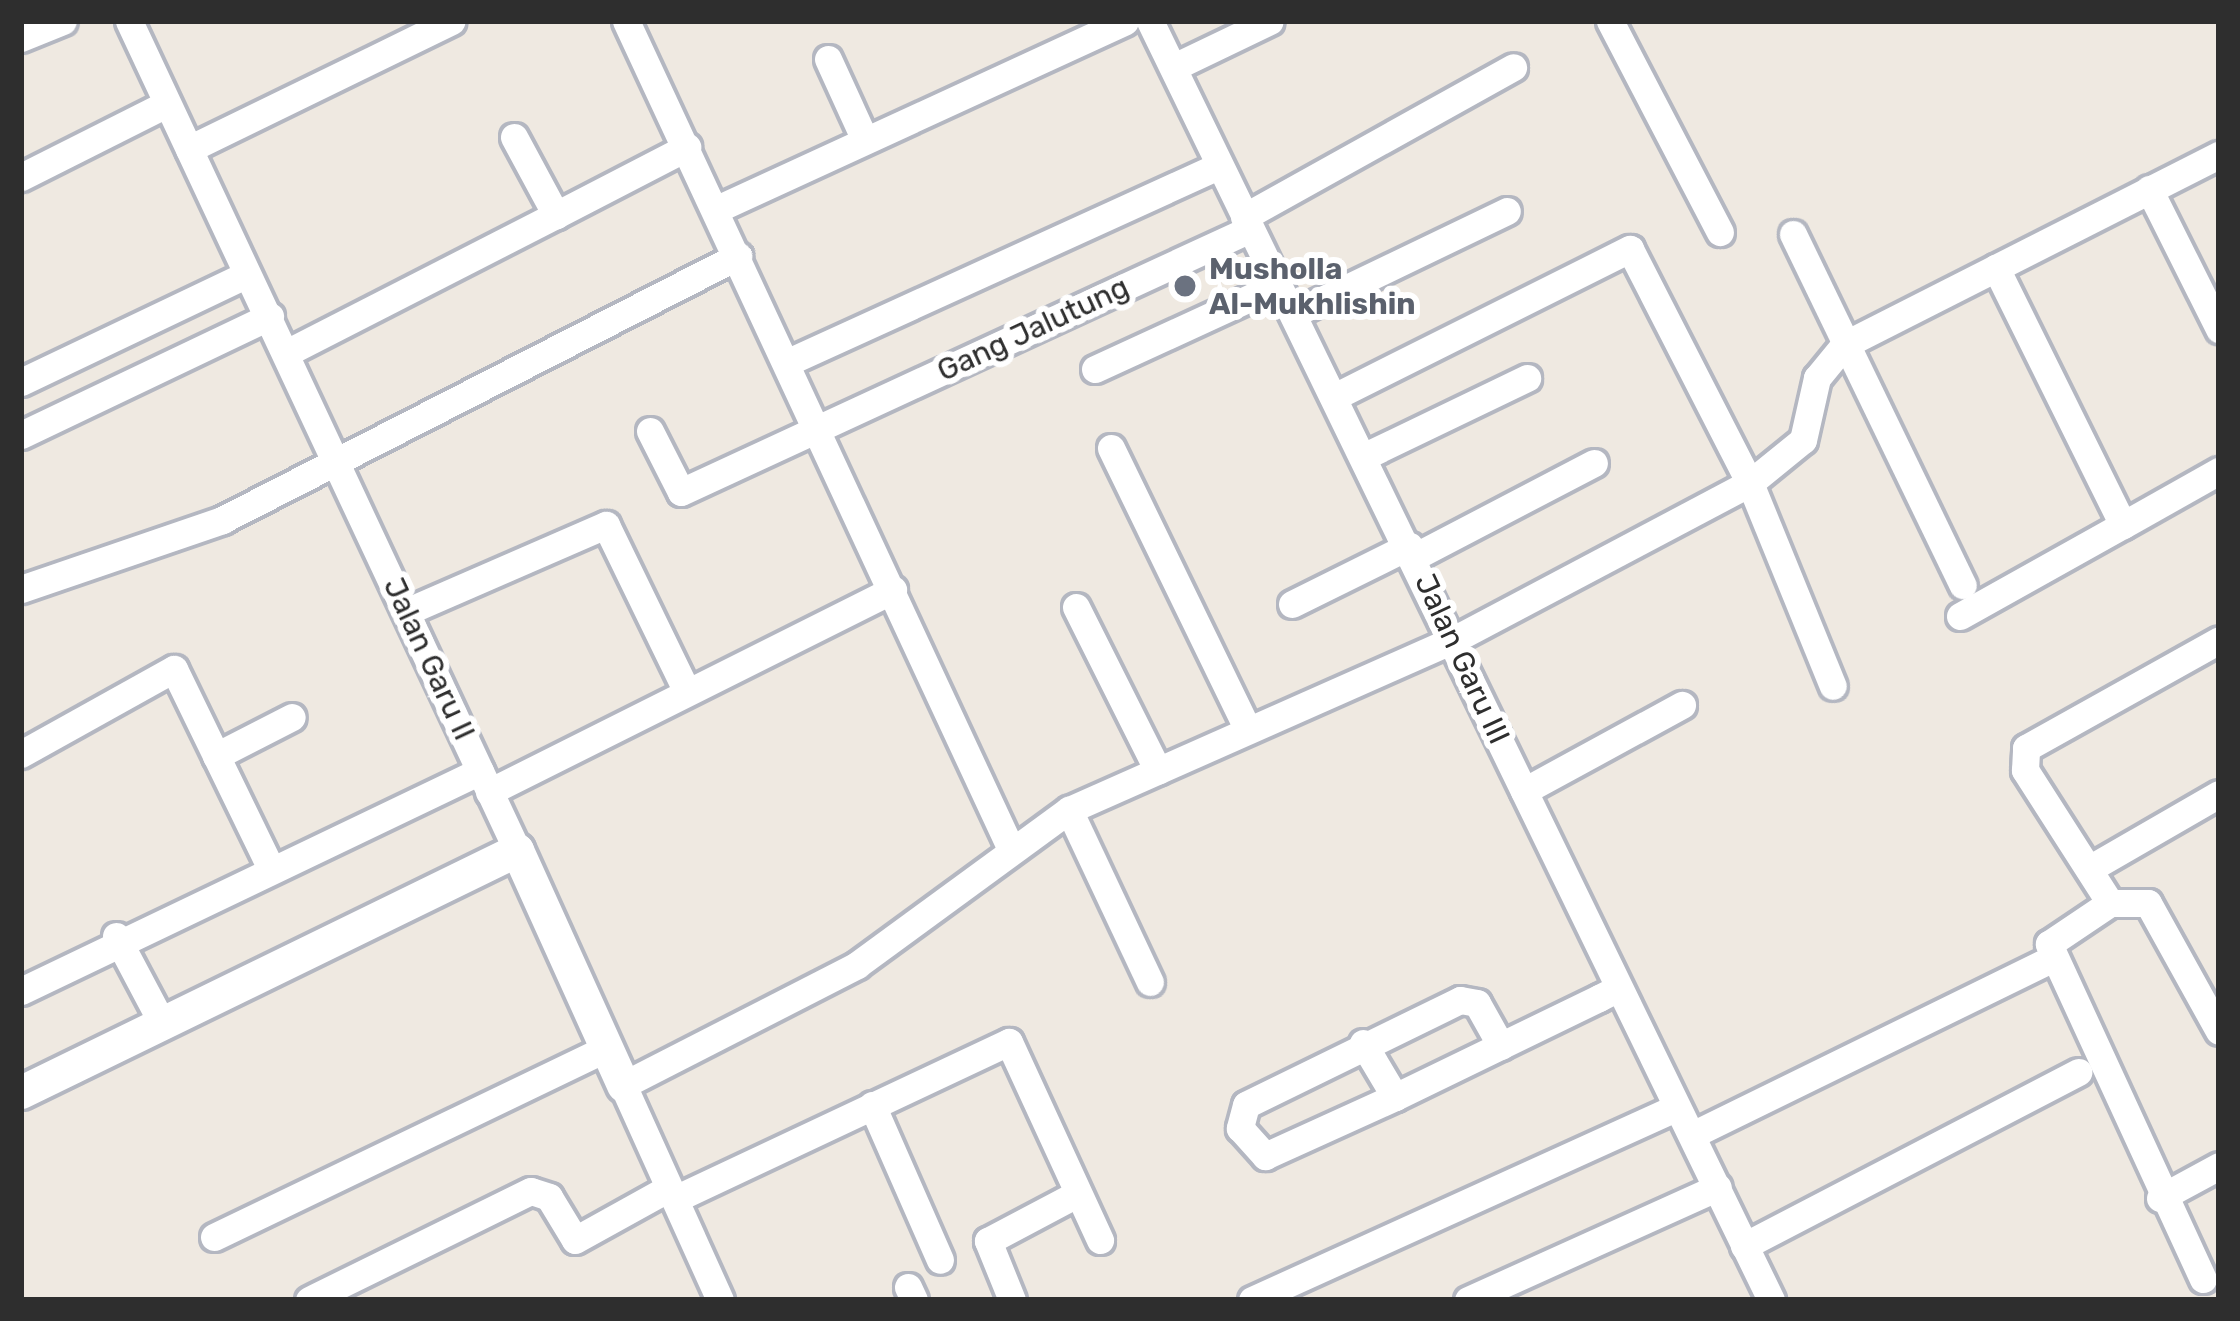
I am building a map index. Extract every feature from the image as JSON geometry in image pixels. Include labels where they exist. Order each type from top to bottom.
[{"type":"street","points":[[21,38],[63,21]]},
{"type":"street","name":"Jalan Garu II","points":[[130,21],[408,611],[720,1300]]},
{"type":"street","points":[[189,149],[452,21]]},
{"type":"street","points":[[626,21],[1010,845]]},
{"type":"street","points":[[717,209],[1125,21]]},
{"type":"street","name":"Jalan Garu III","points":[[1150,21],[1365,456],[1615,990],[1771,1300]]},
{"type":"street","points":[[1174,67],[1270,21]]},
{"type":"street","points":[[1610,21],[1720,232]]},
{"type":"street","points":[[828,59],[864,138]]},
{"type":"street","name":"Gang Jalutung","points":[[650,430],[681,492],[1247,223],[1513,67]]},
{"type":"street","points":[[21,177],[166,104]]},
{"type":"street","points":[[514,137],[556,215]]},
{"type":"street","points":[[288,352],[687,147]]},
{"type":"street","points":[[623,1085],[857,965],[1010,845],[1069,810],[1158,771],[1245,724],[1453,640],[1750,483],[1803,440],[1817,378],[1844,345],[2219,155]]},
{"type":"street","points":[[786,363],[1218,166]]},
{"type":"street","points":[[2150,189],[2219,329]]},
{"type":"street","points":[[1294,313],[1507,211]]},
{"type":"street","points":[[1792,234],[1963,584]]},
{"type":"street","points":[[1336,396],[1630,249],[1750,483],[1832,686]]},
{"type":"street","points":[[21,589],[125,544],[201,529],[738,256]]},
{"type":"street","points":[[1996,268],[2123,525]]},
{"type":"street","points":[[21,382],[247,274]]},
{"type":"street","points":[[1095,369],[1279,285]]},
{"type":"street","points":[[21,435],[270,316]]},
{"type":"street","points":[[1365,456],[1527,378]]},
{"type":"street","points":[[1111,448],[1245,724]]},
{"type":"street","points":[[1292,604],[1594,463]]},
{"type":"street","points":[[1960,616],[2219,471]]},
{"type":"street","points":[[408,611],[606,525],[685,688]]},
{"type":"street","points":[[21,991],[116,936],[270,867],[484,781],[893,590]]},
{"type":"street","points":[[1076,607],[1158,771]]},
{"type":"street","points":[[2110,903],[2025,770],[2026,748],[2219,640]]},
{"type":"street","points":[[21,754],[174,669],[270,867]]},
{"type":"street","points":[[1524,791],[1682,705]]},
{"type":"street","points":[[216,755],[292,717]]},
{"type":"street","points":[[2089,869],[2219,794]]},
{"type":"street","points":[[1069,810],[1150,982]]},
{"type":"street","points":[[21,1092],[517,850]]},
{"type":"street","points":[[2204,1280],[2160,1198],[2049,961],[2052,939],[2110,903],[2148,903],[2166,920],[2219,1031]]},
{"type":"street","points":[[116,936],[161,1021]]},
{"type":"street","points":[[1692,1136],[2049,961]]},
{"type":"street","points":[[1501,1046],[1477,1003],[1460,1000],[1363,1043],[1246,1105],[1240,1128],[1265,1156],[1395,1097],[1501,1046],[1615,990]]},
{"type":"street","points":[[309,1300],[531,1191],[546,1193],[575,1240],[1010,1042],[1100,1240]]},
{"type":"street","points":[[1363,1043],[1395,1097]]},
{"type":"street","points":[[214,1237],[605,1048]]},
{"type":"street","points":[[1744,1246],[2078,1072]]},
{"type":"street","points":[[872,1105],[940,1260]]},
{"type":"street","points":[[1252,1300],[1676,1108]]},
{"type":"street","points":[[2160,1198],[2219,1166]]},
{"type":"street","points":[[1468,1300],[1718,1187]]},
{"type":"street","points":[[1012,1300],[988,1241],[1076,1195]]},
{"type":"place","name":"Musholla Al-Mukhlishin","points":[[1185,286]]}]
